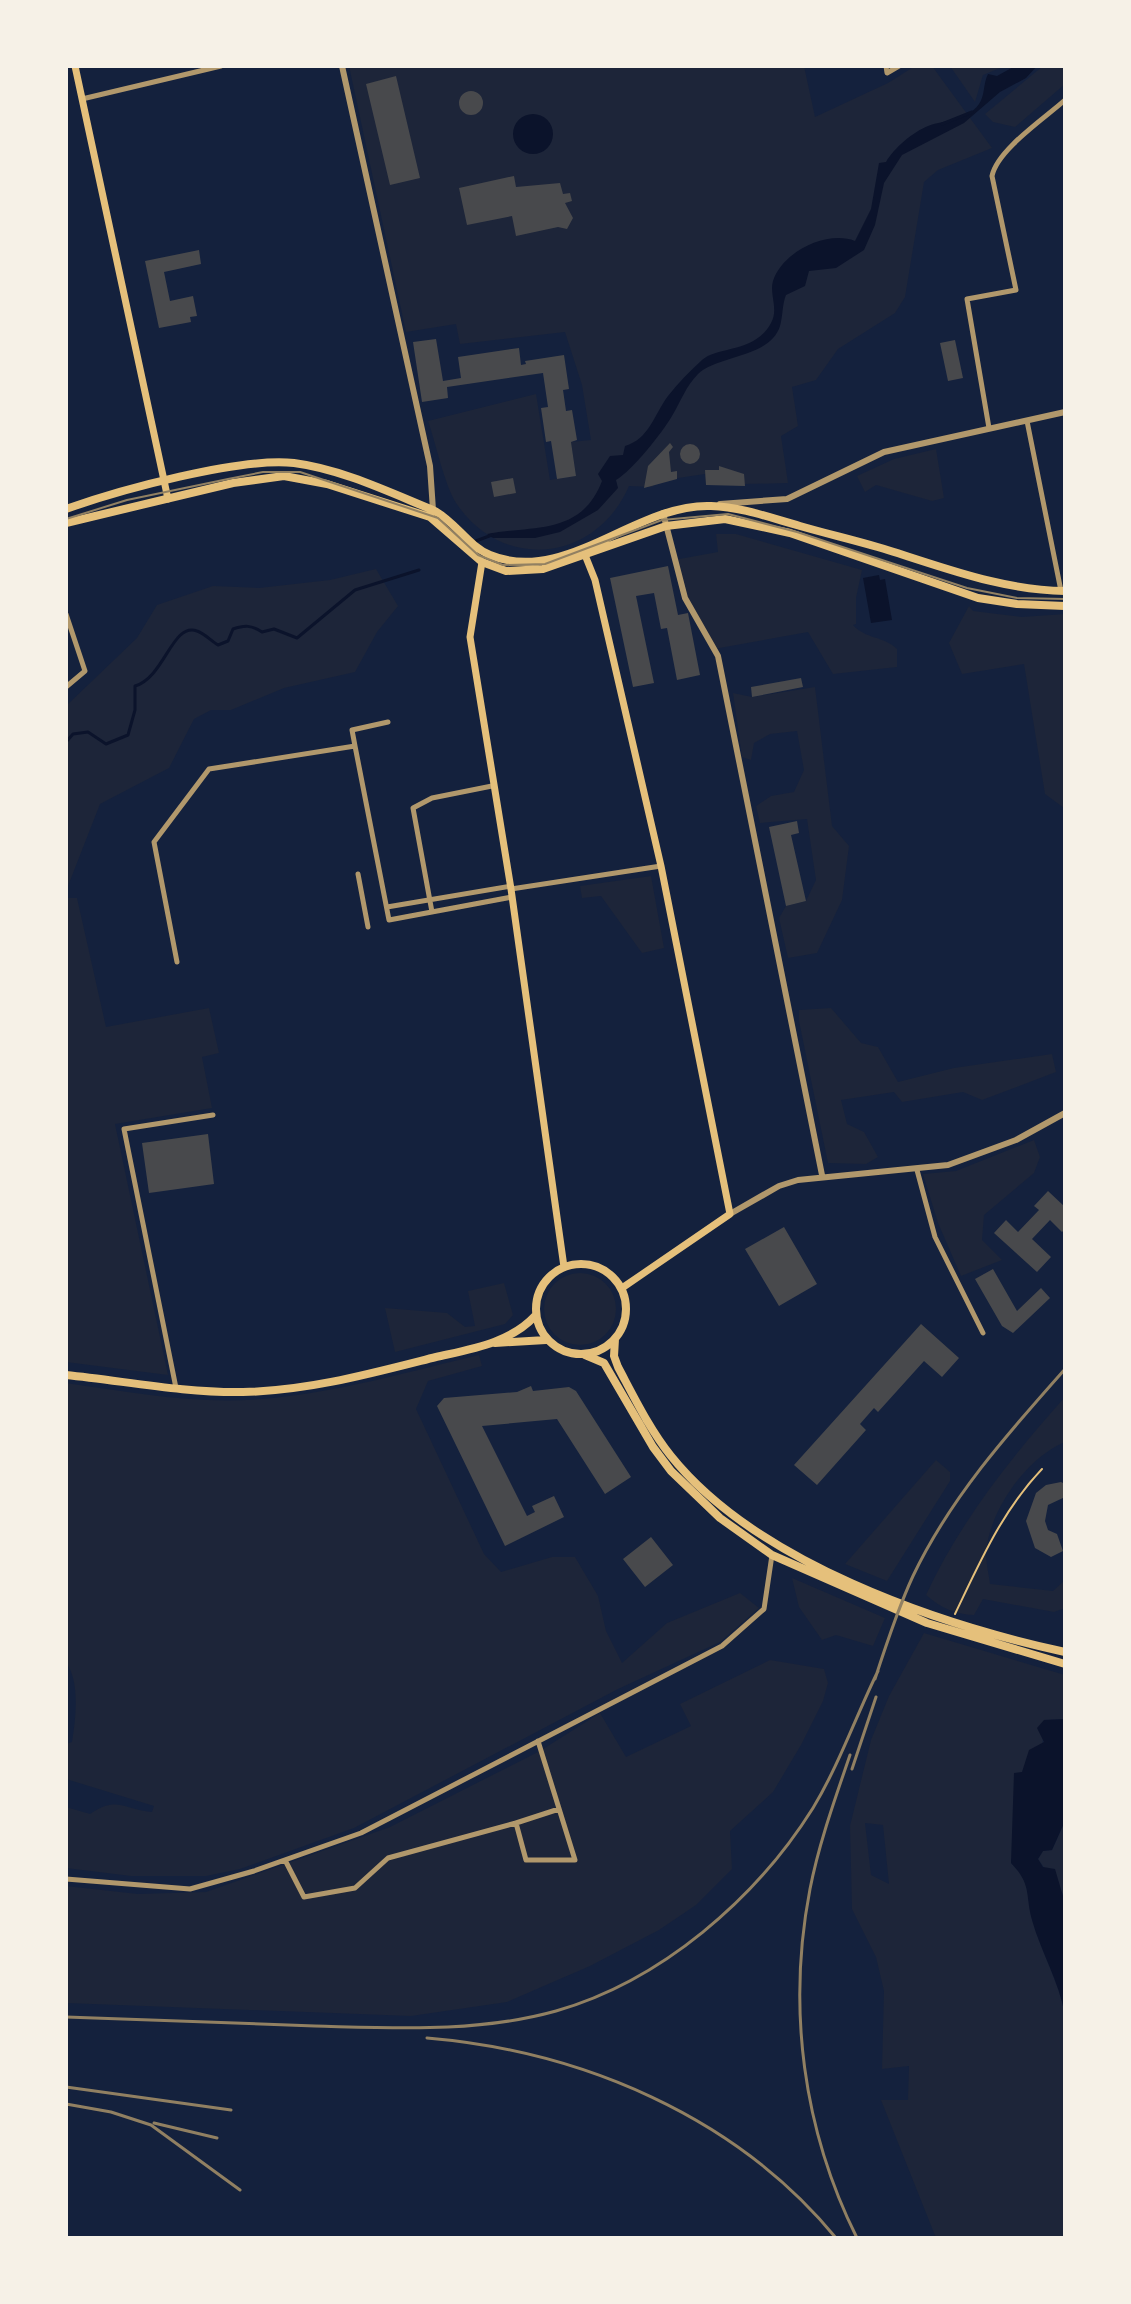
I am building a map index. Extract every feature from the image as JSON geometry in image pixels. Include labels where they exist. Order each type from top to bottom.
[{"type":"main road","points":[[75,66],[168,499]]},
{"type":"main road","points":[[66,509],[237,467],[291,463],[338,474],[433,510],[480,556],[506,571],[543,569],[586,557],[666,526],[711,519],[755,524],[978,598],[1017,604],[1065,606]]},
{"type":"main road","points":[[66,523],[284,476],[327,484],[443,520]]},
{"type":"main road","points":[[480,556],[541,560],[582,548],[663,513],[709,506],[740,509],[872,545],[984,581],[1063,591]]},
{"type":"main road","points":[[582,548],[595,580],[661,866],[730,1214],[622,1288]]},
{"type":"main road","points":[[480,556],[470,637],[511,891],[564,1267]]},
{"type":"main road","points":[[495,1343],[523,1329],[535,1316],[541,1287],[564,1267],[580,1263],[597,1266],[611,1275],[622,1288],[626,1305],[625,1322],[615,1339],[603,1349],[585,1355]]},
{"type":"main road","points":[[535,1316],[546,1340]]},
{"type":"main road","points":[[615,1339],[614,1356],[618,1367],[661,1442],[675,1460],[717,1501],[776,1545],[929,1619],[1065,1652]]},
{"type":"main road","points":[[66,1375],[176,1388],[241,1392],[283,1389],[360,1376],[495,1343],[546,1340],[571,1354],[585,1355],[604,1363],[653,1447],[671,1471],[720,1518],[772,1555],[876,1603],[1065,1664]]},
{"type":"street","points":[[82,99],[221,66]]},
{"type":"street","points":[[342,66],[430,466],[433,510]]},
{"type":"street","points":[[887,70],[899,66]]},
{"type":"street","points":[[989,428],[967,299],[1016,290],[992,176],[994,168],[1007,151],[1065,100]]},
{"type":"street","points":[[709,506],[787,499],[884,452],[1065,412]]},
{"type":"street","points":[[1027,421],[1063,591]]},
{"type":"street","points":[[663,513],[685,598],[718,656],[822,1175]]},
{"type":"street","points":[[66,614],[85,671],[66,687]]},
{"type":"street","points":[[388,722],[352,730],[389,920],[511,891]]},
{"type":"street","points":[[177,962],[154,842],[209,769],[355,746]]},
{"type":"street","points":[[432,912],[413,808],[432,798],[492,786]]},
{"type":"street","points":[[387,907],[430,899],[511,891],[661,866]]},
{"type":"street","points":[[358,874],[368,927]]},
{"type":"street","points":[[730,1214],[779,1186],[822,1175],[917,1170],[948,1165],[1016,1140],[1065,1113]]},
{"type":"street","points":[[176,1388],[124,1129],[213,1115]]},
{"type":"street","points":[[917,1170],[935,1237],[983,1333]]},
{"type":"street","points":[[66,1879],[140,1888],[190,1889],[361,1833],[728,1641],[764,1609],[772,1555]]},
{"type":"street","points":[[516,1823],[526,1860],[575,1860],[538,1741]]},
{"type":"street","points":[[285,1860],[304,1897],[355,1888],[388,1858],[559,1809]]},
{"type":"path","points":[[954,1615],[992,1537],[1019,1493],[1042,1469]]},
{"type":"shaded area","points":[[349,66],[804,66],[815,117],[888,83],[915,66],[932,66],[992,148],[938,170],[924,182],[905,297],[895,313],[838,349],[816,380],[792,387],[798,426],[781,436],[788,483],[706,485],[705,474],[658,481],[652,487],[629,486],[614,511],[595,531],[572,543],[548,549],[523,548],[498,541],[476,525],[456,503],[428,421],[536,394],[550,480],[576,476],[571,442],[591,440],[582,385],[565,332],[460,344],[456,324],[406,332]]},
{"type":"shaded area","points":[[950,66],[1005,66],[983,75],[975,102]]},
{"type":"shaded area","points":[[1015,66],[1037,66],[1026,78],[1000,92],[964,123],[902,155],[884,183],[875,225],[864,250],[836,268],[809,271],[805,286],[786,295],[780,326],[766,344],[698,374],[661,432],[616,480],[618,488],[598,510],[560,532],[535,538],[493,538],[487,534],[554,525],[582,511],[593,499],[602,481],[598,474],[610,456],[623,455],[625,446],[640,438],[668,396],[693,368],[709,356],[746,344],[764,333],[773,318],[773,281],[786,261],[819,241],[844,238],[855,241],[871,209],[879,163],[886,162],[899,146],[922,129],[974,110],[981,101],[988,74],[997,76]]},
{"type":"shaded area","points":[[1043,66],[1065,66],[1065,84],[1015,127],[993,122],[985,114]]},
{"type":"shaded area","points":[[533,114],[547,120],[553,134],[547,148],[533,154],[519,148],[513,134],[519,120]]},
{"type":"shaded area","points":[[936,449],[944,498],[932,501],[876,485],[865,492],[857,476],[894,459]]},
{"type":"shaded area","points":[[716,534],[736,534],[862,570],[856,598],[856,624],[853,625],[897,649],[897,667],[833,674],[808,632],[714,649],[685,598],[674,560],[718,552]]},
{"type":"shaded area","points":[[376,569],[398,606],[377,632],[355,672],[284,688],[231,710],[211,710],[194,719],[169,768],[100,804],[66,891],[66,706],[137,638],[157,605],[213,586],[259,588],[330,580]]},
{"type":"shaded area","points":[[879,575],[880,580],[885,579],[892,620],[871,623],[863,578]]},
{"type":"shaded area","points":[[969,606],[973,611],[1022,617],[1065,614],[1064,808],[1045,794],[1024,664],[962,674],[949,643]]},
{"type":"shaded area","points":[[815,687],[832,826],[849,846],[842,900],[817,953],[788,958],[779,918],[786,906],[806,901],[816,880],[807,819],[760,823],[756,806],[771,796],[794,792],[804,770],[797,731],[770,734],[754,743],[751,760],[742,757],[733,693],[752,697]]},
{"type":"shaded area","points":[[651,876],[664,948],[642,953],[601,896],[582,898],[580,886]]},
{"type":"shaded area","points":[[66,898],[77,898],[106,1027],[209,1008],[219,1053],[202,1057],[212,1108],[115,1124],[168,1375],[66,1362]]},
{"type":"shaded area","points":[[831,1008],[861,1043],[878,1047],[898,1082],[954,1068],[1052,1054],[1056,1072],[982,1100],[963,1092],[902,1102],[894,1092],[841,1100],[847,1124],[864,1132],[878,1157],[866,1164],[828,1163],[799,1010]]},
{"type":"shaded area","points":[[1034,1140],[1040,1157],[1034,1173],[984,1215],[982,1240],[1002,1260],[961,1276],[938,1223],[923,1174],[956,1171]]},
{"type":"shaded area","points":[[587,1273],[606,1283],[614,1295],[614,1323],[606,1335],[594,1343],[573,1345],[554,1335],[546,1323],[544,1302],[554,1283],[566,1275]]},
{"type":"shaded area","points":[[504,1283],[513,1315],[505,1324],[395,1352],[385,1308],[447,1313],[465,1327],[475,1326],[468,1291]]},
{"type":"shaded area","points":[[479,1355],[482,1366],[428,1381],[416,1409],[484,1554],[501,1572],[552,1557],[575,1557],[598,1596],[606,1631],[622,1663],[667,1623],[740,1593],[759,1608],[720,1642],[618,1689],[354,1828],[240,1869],[206,1876],[131,1876],[66,1868],[66,1807],[90,1814],[115,1804],[152,1812],[154,1806],[66,1779],[66,1744],[72,1742],[76,1700],[73,1679],[66,1662],[66,1383],[188,1399],[262,1399],[344,1387]]},
{"type":"shaded area","points":[[1065,1397],[1065,1442],[1037,1460],[1012,1488],[994,1520],[986,1553],[990,1584],[1053,1591],[1065,1580],[1065,1608],[1054,1612],[983,1599],[974,1615],[943,1607],[926,1595],[954,1542],[1006,1467]]},
{"type":"shaded area","points":[[936,1460],[950,1472],[950,1481],[887,1581],[845,1564]]},
{"type":"shaded area","points":[[792,1578],[885,1618],[873,1646],[836,1635],[822,1640],[799,1607]]},
{"type":"shaded area","points":[[924,1633],[1065,1675],[1065,1719],[1044,1720],[1041,1754],[1011,1863],[1025,1883],[1032,1919],[1059,1990],[1065,2015],[1065,2238],[936,2238],[881,2100],[908,2100],[909,2066],[882,2069],[884,1991],[876,1957],[852,1909],[850,1826],[871,1740],[889,1696]],"holes":[[[865,1823],[883,1825],[889,1884],[871,1875]]]},
{"type":"shaded area","points":[[770,1660],[824,1669],[828,1683],[823,1701],[801,1745],[773,1792],[730,1831],[732,1869],[696,1905],[659,1930],[590,1966],[507,2002],[411,2016],[66,2003],[66,1886],[138,1894],[206,1892],[390,1827],[540,1751],[600,1713],[626,1757],[691,1726],[680,1704]]},
{"type":"shaded area","points":[[1065,1719],[1065,1821],[1052,1850],[1043,1851],[1038,1859],[1043,1867],[1055,1869],[1065,1903],[1065,2015],[1059,1990],[1032,1920],[1025,1884],[1011,1863],[1014,1773],[1022,1772],[1029,1750],[1044,1742],[1037,1728],[1044,1720]]},
{"type":"shaded area","points":[[1065,1821],[1065,1903],[1063,1894],[1038,1859],[1043,1851],[1052,1850]]},
{"type":"building","points":[[396,76],[420,178],[390,185],[366,84]]},
{"type":"building","points":[[471,91],[479,95],[483,103],[479,111],[471,115],[463,111],[459,103],[463,95]]},
{"type":"building","points":[[514,176],[516,187],[560,183],[563,194],[570,193],[572,201],[565,203],[573,218],[567,229],[558,227],[516,236],[512,216],[467,225],[459,188]]},
{"type":"building","points":[[199,250],[201,264],[164,272],[170,301],[193,296],[197,316],[190,317],[191,322],[159,328],[145,261]]},
{"type":"building","points":[[436,339],[443,381],[461,378],[458,357],[519,348],[521,365],[526,364],[525,361],[564,355],[569,389],[563,390],[566,411],[572,410],[577,440],[571,442],[576,476],[557,479],[551,441],[546,442],[541,408],[548,407],[543,373],[447,387],[448,398],[422,402],[413,342]]},
{"type":"building","points":[[955,340],[963,378],[948,381],[940,343]]},
{"type":"building","points":[[670,443],[673,447],[669,452],[671,472],[677,471],[677,479],[644,488],[648,466]]},
{"type":"building","points":[[690,444],[697,447],[700,454],[697,461],[690,464],[683,461],[680,454],[683,447]]},
{"type":"building","points":[[719,466],[744,474],[745,486],[706,485],[705,470],[719,470]]},
{"type":"building","points":[[513,478],[516,493],[494,497],[491,482]]},
{"type":"building","points":[[668,566],[678,615],[688,613],[700,675],[677,680],[667,628],[661,629],[654,593],[636,596],[654,683],[633,687],[610,578]]},
{"type":"building","points":[[801,678],[803,687],[752,697],[751,687]]},
{"type":"building","points":[[797,821],[799,833],[791,835],[806,901],[786,906],[769,827]]},
{"type":"building","points":[[208,1134],[214,1184],[149,1193],[142,1143]]},
{"type":"building","points":[[1048,1191],[1065,1207],[1065,1229],[1062,1232],[1050,1220],[1032,1239],[1051,1257],[1037,1272],[994,1233],[1006,1220],[1018,1232],[1039,1210],[1034,1206]]},
{"type":"building","points":[[784,1227],[817,1284],[779,1306],[745,1249]]},
{"type":"building","points":[[993,1269],[1017,1311],[1041,1288],[1050,1298],[1013,1333],[1002,1326],[975,1279]]},
{"type":"building","points":[[921,1324],[959,1358],[942,1377],[924,1361],[878,1412],[874,1408],[860,1424],[866,1430],[817,1485],[794,1465]]},
{"type":"building","points":[[531,1386],[533,1391],[569,1387],[576,1391],[631,1477],[605,1494],[557,1419],[482,1426],[527,1516],[535,1512],[532,1506],[554,1496],[564,1517],[505,1546],[437,1406],[444,1398],[517,1392]]},
{"type":"building","points":[[1065,1484],[1065,1497],[1048,1505],[1045,1521],[1048,1530],[1057,1534],[1063,1551],[1051,1557],[1035,1548],[1026,1521],[1036,1493],[1046,1485]]},
{"type":"building","points":[[651,1537],[673,1565],[645,1587],[623,1559]]},
{"type":"waterway","points":[[942,124],[972,112]]},
{"type":"waterway","points":[[473,542],[492,535]]},
{"type":"waterway","points":[[66,742],[73,734],[88,732],[106,744],[128,735],[135,710],[135,686],[154,672],[174,642],[188,630],[200,632],[218,645],[228,641],[233,629],[245,626],[262,632],[274,629],[297,638],[355,590],[419,570]]},
{"type":"tram line","points":[[66,519],[127,500],[228,479],[263,472],[300,472],[438,518],[478,555],[503,565],[545,564],[662,520],[728,514],[797,532],[967,588],[1017,598],[1065,599]]},
{"type":"railway","points":[[875,1679],[908,1588],[944,1520],[1002,1442],[1065,1369]]},
{"type":"railway","points":[[66,2017],[436,2028],[526,2018],[595,1997],[668,1958],[702,1932],[764,1874],[790,1842],[822,1792],[878,1671]]},
{"type":"railway","points":[[852,1769],[876,1697]]},
{"type":"railway","points":[[850,1755],[810,1889],[800,1979],[805,2068],[812,2111],[824,2155],[857,2238]]},
{"type":"railway","points":[[427,2038],[485,2045],[542,2058],[598,2075],[652,2097],[752,2157],[796,2195],[836,2238]]},
{"type":"railway","points":[[66,2087],[231,2110]]},
{"type":"railway","points":[[66,2104],[111,2112],[151,2125],[240,2190]]},
{"type":"railway","points":[[154,2123],[217,2138]]}]
